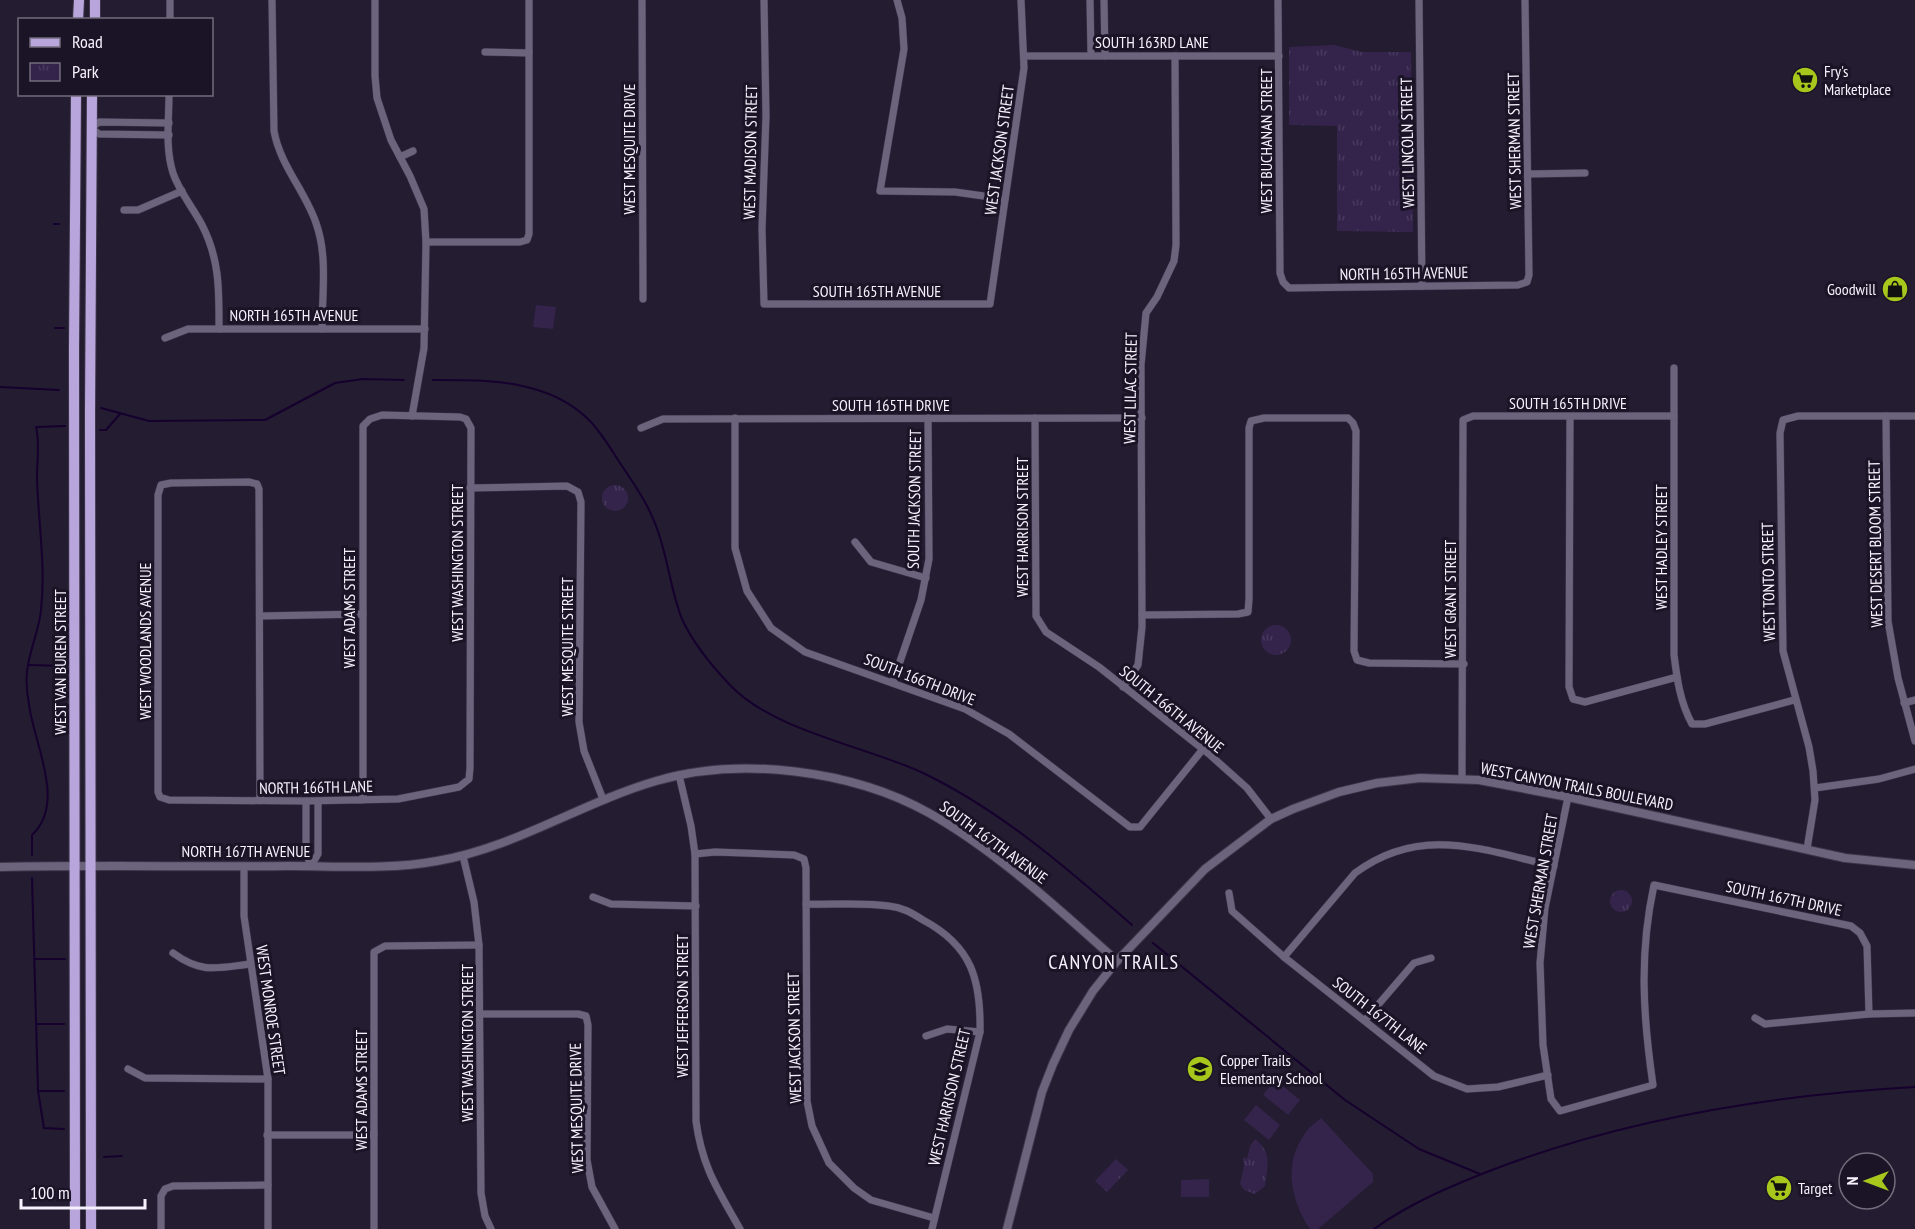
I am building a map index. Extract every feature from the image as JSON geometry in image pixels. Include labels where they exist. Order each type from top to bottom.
[{"type":"main road","points":[[78,18],[79,0]]},
{"type":"main road","points":[[94,18],[95,0]]},
{"type":"main road","name":"WEST VAN BUREN STREET","points":[[75,1229],[74,128],[76,96]]},
{"type":"main road","name":"WEST VAN BUREN STREET","points":[[91,1229],[92,96]]},
{"type":"main road","points":[[74,128],[91,128]]},
{"type":"main road","points":[[74,349],[82,355],[83,399],[90,427]]},
{"type":"street","points":[[170,0],[170,18]]},
{"type":"street","points":[[272,0],[274,131],[277,146],[311,210],[321,240],[322,329]]},
{"type":"street","points":[[375,0],[376,98],[387,131],[424,209],[425,329],[412,416]]},
{"type":"street","points":[[426,242],[520,242],[527,240],[529,234],[528,0]]},
{"type":"street","name":"WEST MESQUITE DRIVE","points":[[642,0],[643,299]]},
{"type":"street","name":"WEST MADISON STREET","points":[[764,0],[766,116],[762,229],[764,304]]},
{"type":"street","points":[[897,0],[902,18],[904,49],[880,190],[955,192],[1005,199]]},
{"type":"street","name":"WEST JACKSON STREET","points":[[990,304],[1024,68],[1021,0]]},
{"type":"street","points":[[1090,0],[1091,56]]},
{"type":"street","points":[[1104,0],[1105,56]]},
{"type":"street","name":"WEST BUCHANAN STREET","points":[[1278,0],[1280,273],[1282,282]]},
{"type":"street","name":"WEST LINCOLN STREET","points":[[1419,0],[1422,286]]},
{"type":"street","name":"WEST SHERMAN STREET","points":[[1525,0],[1529,275],[1527,282]]},
{"type":"street","points":[[485,52],[529,53]]},
{"type":"street","name":"SOUTH 163RD LANE","points":[[1024,56],[1279,56]]},
{"type":"street","name":"WEST LILAC STREET","points":[[1123,687],[1138,665],[1143,615],[1141,365],[1146,313],[1157,297],[1174,261],[1176,245],[1175,56]]},
{"type":"street","points":[[169,96],[168,135],[173,173],[209,241],[216,262],[219,283],[219,329]]},
{"type":"street","points":[[168,135],[99,134],[91,128],[99,122],[169,123]]},
{"type":"street","points":[[400,157],[413,151]]},
{"type":"street","points":[[1528,174],[1585,173]]},
{"type":"street","points":[[124,210],[138,210],[182,191]]},
{"type":"street","name":"NORTH 165TH AVENUE","points":[[1282,282],[1289,288],[1518,285],[1527,282]]},
{"type":"street","name":"SOUTH 165TH AVENUE","points":[[764,304],[990,304]]},
{"type":"street","name":"NORTH 165TH AVENUE","points":[[165,338],[188,329],[425,329]]},
{"type":"street","name":"WEST HADLEY STREET","points":[[1674,368],[1674,655],[1683,708],[1692,724],[1706,724],[1794,700]]},
{"type":"street","name":"WEST ADAMS STREET","points":[[363,800],[363,426],[369,419],[382,415],[412,416]]},
{"type":"street","name":"WEST WASHINGTON STREET","points":[[412,416],[460,417],[466,419],[471,428],[470,780]]},
{"type":"street","name":"SOUTH 165TH DRIVE","points":[[1463,420],[1473,416],[1674,416]]},
{"type":"street","name":"WEST TONTO STREET","points":[[1808,849],[1815,788],[1809,747],[1794,700],[1783,651],[1781,624],[1780,433],[1783,420],[1798,416],[1886,416]]},
{"type":"street","points":[[1886,416],[1915,416]]},
{"type":"street","name":"WEST DESERT BLOOM STREET","points":[[1886,416],[1888,621],[1904,703],[1915,741]]},
{"type":"street","points":[[1570,417],[1569,687],[1573,699],[1585,702],[1677,677]]},
{"type":"street","name":"SOUTH 166TH DRIVE","points":[[735,418],[735,548],[747,591],[771,628],[805,652],[965,709],[1009,734],[1130,827],[1140,827],[1203,749]]},
{"type":"street","name":"SOUTH JACKSON STREET","points":[[893,682],[921,600],[929,559],[928,418]]},
{"type":"street","name":"WEST HARRISON STREET","points":[[1035,418],[1036,616],[1046,632]]},
{"type":"street","name":"SOUTH 165TH DRIVE","points":[[641,428],[663,419],[1143,418]]},
{"type":"street","points":[[1143,615],[1248,612],[1250,599],[1249,428],[1251,421],[1264,418],[1348,418],[1356,431],[1354,651],[1357,660],[1369,663],[1464,664]]},
{"type":"street","name":"WEST GRANT STREET","points":[[1462,779],[1463,420]]},
{"type":"street","name":"WEST WOODLANDS AVENUE","points":[[160,798],[158,792],[158,495],[161,485],[171,483],[256,484],[260,489],[260,616]]},
{"type":"street","name":"WEST MESQUITE STREET","points":[[470,488],[567,486],[578,492],[581,502],[579,722],[584,751],[603,799]]},
{"type":"street","points":[[855,542],[872,562],[926,578]]},
{"type":"street","points":[[260,801],[260,616],[363,614]]},
{"type":"street","name":"SOUTH 166TH AVENUE","points":[[1046,632],[1099,667],[1203,749],[1247,788],[1271,819]]},
{"type":"street","points":[[1904,703],[1915,700]]},
{"type":"street","name":"SOUTH 167TH AVENUE","points":[[490,848],[603,799],[657,780],[714,770],[745,768],[804,772],[863,786],[925,811],[952,827],[1008,869],[1117,961]]},
{"type":"street","points":[[1815,788],[1879,779],[1915,769]]},
{"type":"street","name":"WEST JEFFERSON STREET","points":[[679,776],[696,854],[697,1131],[708,1174],[740,1229]]},
{"type":"street","name":"WEST CANYON TRAILS BOULEVARD","points":[[1006,1229],[1033,1123],[1053,1064],[1079,1013],[1117,961],[1205,868],[1271,819],[1310,802],[1356,788],[1406,779],[1462,779],[1492,782],[1845,858],[1915,865]]},
{"type":"street","name":"NORTH 166TH LANE","points":[[160,798],[260,801],[398,799],[459,787],[470,780]]},
{"type":"street","name":"WEST SHERMAN STREET","points":[[1560,1111],[1551,1099],[1542,1025],[1540,963],[1545,908],[1568,797]]},
{"type":"street","points":[[306,801],[306,853],[310,866]]},
{"type":"street","points":[[310,866],[318,854],[318,801]]},
{"type":"street","points":[[1284,957],[1355,873],[1368,863],[1389,853],[1424,844],[1452,844],[1554,866]]},
{"type":"street","name":"NORTH 167TH AVENUE","points":[[0,867],[396,865],[433,862],[490,848]]},
{"type":"street","name":"WEST JACKSON STREET","points":[[696,854],[715,852],[794,855],[804,859],[806,868],[807,1101],[812,1126],[829,1163],[854,1188],[871,1200],[934,1218]]},
{"type":"street","name":"WEST WASHINGTON STREET","points":[[464,856],[474,902],[479,945],[481,1193],[485,1216],[491,1229]]},
{"type":"street","name":"WEST MONROE STREET","points":[[244,867],[242,903],[268,1079],[268,1229]]},
{"type":"street","name":"SOUTH 167TH DRIVE","points":[[1560,1111],[1653,1085],[1645,1029],[1643,968],[1648,912],[1654,885],[1851,926],[1860,933],[1867,946],[1869,1014]]},
{"type":"street","name":"SOUTH 167TH LANE","points":[[1229,893],[1232,911],[1284,957],[1434,1076],[1467,1089],[1498,1088],[1548,1075]]},
{"type":"street","points":[[593,897],[611,904],[696,906]]},
{"type":"street","name":"WEST HARRISON STREET","points":[[806,904],[875,905],[902,908],[932,924],[948,936],[959,948],[972,970],[981,1002],[980,1032],[932,1229]]},
{"type":"street","name":"WEST ADAMS STREET","points":[[374,1229],[374,952],[385,946],[479,945]]},
{"type":"street","points":[[173,953],[184,961],[202,968],[250,964]]},
{"type":"street","points":[[1365,1020],[1414,963],[1431,958]]},
{"type":"street","points":[[1755,1018],[1765,1024],[1869,1014],[1915,1013]]},
{"type":"street","name":"WEST MESQUITE DRIVE","points":[[481,1014],[578,1014],[586,1016],[588,1025],[587,1160],[592,1187],[615,1229]]},
{"type":"street","points":[[926,1036],[947,1029],[980,1032]]},
{"type":"street","points":[[128,1069],[145,1078],[268,1079]]},
{"type":"street","points":[[267,1135],[374,1135]]},
{"type":"street","points":[[161,1229],[161,1196],[165,1189],[173,1186],[268,1185]]},
{"type":"green space","points":[[1334,45],[1362,52],[1411,52],[1413,232],[1337,231],[1337,126],[1289,125],[1289,47]]},
{"type":"green space","points":[[536,305],[556,307],[553,329],[533,327]]},
{"type":"green space","points":[[615,485],[624,489],[628,498],[624,507],[615,511],[606,507],[602,498],[606,489]]},
{"type":"green space","points":[[1276,625],[1287,629],[1291,640],[1287,651],[1276,655],[1265,651],[1261,640],[1265,629]]},
{"type":"green space","points":[[1621,890],[1629,893],[1632,901],[1629,909],[1621,912],[1613,909],[1610,901],[1613,893]]},
{"type":"green space","points":[[1275,1080],[1300,1100],[1288,1115],[1263,1095]]},
{"type":"green space","points":[[1256,1105],[1280,1125],[1269,1140],[1244,1120]]},
{"type":"green space","points":[[1321,1118],[1373,1174],[1373,1182],[1318,1229],[1310,1229],[1294,1195],[1293,1158],[1297,1146],[1308,1130]]},
{"type":"green space","points":[[1255,1139],[1267,1155],[1267,1166],[1265,1186],[1255,1194],[1244,1190],[1240,1184],[1244,1166],[1243,1159],[1244,1157],[1247,1159],[1250,1146]]},
{"type":"green space","points":[[1116,1159],[1128,1170],[1107,1192],[1095,1181]]},
{"type":"green space","points":[[1209,1179],[1209,1197],[1181,1197],[1181,1180]]},
{"type":"waterway","points":[[54,224],[59,224]]},
{"type":"waterway","points":[[55,328],[64,328]]},
{"type":"waterway","points":[[101,408],[149,421],[265,420],[335,383],[363,379],[404,380]]},
{"type":"waterway","points":[[433,380],[474,380],[516,385],[555,396],[573,407],[589,420],[607,442],[645,502],[658,530],[682,619],[691,637],[729,684],[747,700],[769,714],[819,736],[921,772],[950,787],[1031,841],[1132,925]]},
{"type":"waterway","points":[[0,387],[59,390]]},
{"type":"waterway","points":[[100,430],[106,430],[120,414]]},
{"type":"waterway","points":[[32,855],[32,835],[42,822],[47,806],[45,772],[32,719],[27,684],[28,664],[40,618],[42,593],[36,427],[65,426]]},
{"type":"waterway","points":[[29,665],[64,666]]},
{"type":"waterway","points":[[32,878],[38,1091],[44,1128],[64,1129]]},
{"type":"waterway","points":[[1153,943],[1345,1100],[1419,1149],[1480,1174]]},
{"type":"waterway","points":[[35,959],[65,959]]},
{"type":"waterway","points":[[37,1024],[64,1024]]},
{"type":"waterway","points":[[1374,1229],[1416,1203],[1461,1182],[1595,1136],[1647,1123],[1753,1103],[1915,1087]]},
{"type":"waterway","points":[[38,1091],[64,1091]]},
{"type":"waterway","points":[[104,1157],[122,1156]]},
{"type":"place","name":"Fry's Marketplace","points":[[1805,80]]},
{"type":"place","name":"Goodwill","points":[[1895,289]]},
{"type":"place","name":"Copper Trails Elementary School","points":[[1200,1069]]},
{"type":"place","name":"Target","points":[[1779,1188]]},
{"type":"district","name":"CANYON TRAILS","points":[[1114,962]]}]
